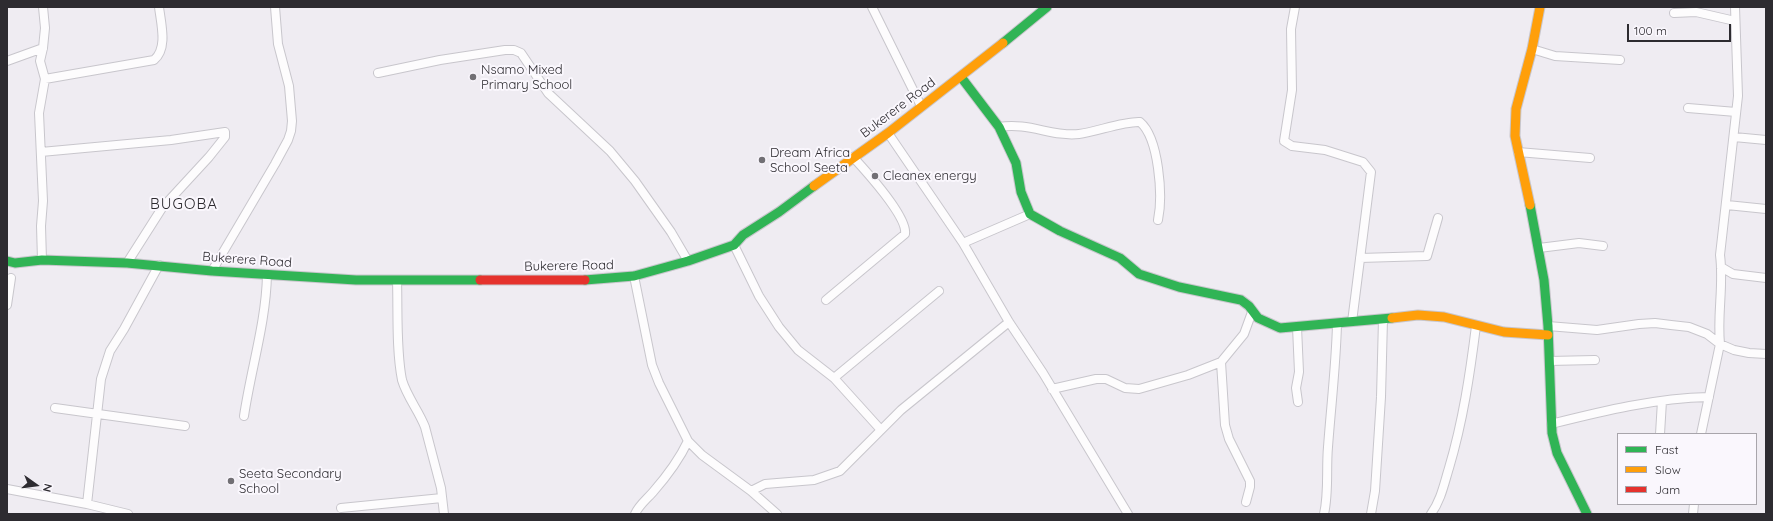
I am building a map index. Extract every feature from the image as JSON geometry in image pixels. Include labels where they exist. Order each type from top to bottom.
[{"type":"street","points":[[42,260],[42,152],[39,113],[45,79],[40,60],[43,48],[43,7]]},
{"type":"street","points":[[45,79],[154,60],[160,55],[162,45],[159,7]]},
{"type":"street","points":[[212,271],[275,164],[291,131],[292,120],[289,86],[278,44],[275,7]]},
{"type":"street","points":[[872,7],[921,106]]},
{"type":"street","name":"Bukerere Road","points":[[11,262],[42,260],[127,263],[212,271],[356,280],[600,280],[634,276],[688,261],[734,245],[743,235],[779,212],[888,133],[921,106],[961,77],[1047,7]]},
{"type":"street","points":[[1295,7],[1292,29],[1292,90],[1284,141],[1292,146],[1325,150],[1363,162],[1371,172],[1352,322]]},
{"type":"street","points":[[1540,7],[1532,49],[1516,109],[1515,136],[1539,248],[1544,280],[1548,331],[1552,433],[1557,453],[1587,514]]},
{"type":"street","points":[[1701,433],[1720,344],[1720,255],[1738,96],[1738,51],[1735,7]]},
{"type":"street","points":[[1674,13],[1696,12],[1735,21]]},
{"type":"street","points":[[7,61],[43,48]]},
{"type":"street","points":[[1532,49],[1555,56],[1620,60]]},
{"type":"street","points":[[378,73],[440,60],[505,50],[514,50],[521,53],[548,94],[606,147],[635,181],[671,232],[688,261]]},
{"type":"street","points":[[961,77],[999,127],[1016,163],[1021,192],[1030,214],[1048,225],[1125,262],[1139,274],[1179,287],[1241,300],[1263,321],[1280,328],[1337,324],[1418,315],[1431,315],[1504,332],[1605,330],[1639,324],[1655,323],[1689,327],[1708,334],[1720,344],[1742,352],[1766,354]]},
{"type":"street","points":[[1688,108],[1736,112]]},
{"type":"street","points":[[999,127],[1011,125],[1023,126],[1060,133],[1078,134],[1140,122],[1147,128],[1158,164],[1161,207],[1158,220]]},
{"type":"street","points":[[42,152],[171,140],[225,132],[225,137],[209,157],[162,208],[127,263]]},
{"type":"street","points":[[888,133],[963,243],[1009,322],[1052,389],[1128,514]]},
{"type":"street","points":[[1734,137],[1766,140]]},
{"type":"street","points":[[1518,152],[1590,158]]},
{"type":"street","points":[[826,300],[905,234],[904,226],[887,197],[853,157]]},
{"type":"street","points":[[1726,205],[1766,209]]},
{"type":"street","points":[[963,243],[1030,214]]},
{"type":"street","points":[[1360,258],[1427,256],[1438,218]]},
{"type":"street","points":[[1539,248],[1579,243],[1603,246]]},
{"type":"street","points":[[734,245],[759,296],[778,327],[798,350],[834,378],[881,430]]},
{"type":"street","points":[[7,304],[11,262]]},
{"type":"street","points":[[87,504],[101,379],[110,351],[124,329],[159,265]]},
{"type":"street","points":[[1721,266],[1733,274],[1766,278]]},
{"type":"street","points":[[244,416],[249,381],[266,296],[267,275]]},
{"type":"street","points":[[634,276],[652,365],[659,383],[688,441],[702,455],[751,491],[777,514]]},
{"type":"street","points":[[398,280],[399,343],[402,379],[407,393],[422,418],[425,427],[442,498],[444,514]]},
{"type":"street","points":[[834,378],[939,291]]},
{"type":"street","points":[[1052,389],[1096,379],[1113,381],[1132,389],[1139,389],[1188,375],[1221,362],[1244,334],[1252,312]]},
{"type":"street","points":[[1371,514],[1381,397],[1383,319]]},
{"type":"street","points":[[751,491],[765,484],[814,480],[840,471],[901,410],[1009,322]]},
{"type":"street","points":[[1324,514],[1328,477],[1328,446],[1334,396],[1337,324]]},
{"type":"street","points":[[1431,514],[1441,496],[1460,431],[1476,326]]},
{"type":"street","points":[[1297,327],[1298,402]]},
{"type":"street","points":[[1549,361],[1595,360]]},
{"type":"street","points":[[1221,362],[1225,425],[1229,439],[1250,481],[1246,502]]},
{"type":"street","points":[[1551,424],[1610,410],[1662,401],[1687,397],[1709,397]]},
{"type":"street","points":[[1660,433],[1662,401]]},
{"type":"street","points":[[55,408],[184,426]]},
{"type":"street","points":[[635,514],[640,504],[655,490],[678,460],[688,441]]},
{"type":"street","points":[[7,489],[87,504],[128,514]]},
{"type":"street","points":[[341,508],[442,498]]},
{"type":"traffic: fast","points":[[1003,43],[1047,7]]},
{"type":"traffic: fast","points":[[961,77],[999,127],[1016,163],[1021,192],[1030,214],[1060,231],[1120,258],[1139,274],[1179,287],[1241,300],[1249,306],[1258,318],[1280,328],[1392,318]]},
{"type":"traffic: fast","points":[[585,280],[634,276],[688,261],[734,245],[743,235],[779,212],[814,186]]},
{"type":"traffic: fast","points":[[1530,205],[1544,280],[1548,326],[1552,433],[1557,453],[1587,514]]},
{"type":"traffic: fast","points":[[7,261],[15,263],[42,260],[127,263],[212,271],[356,280],[480,280]]},
{"type":"traffic: slow","points":[[1530,205],[1515,136],[1516,109],[1532,49],[1540,7]]},
{"type":"traffic: slow","points":[[814,186],[888,133],[1003,43]]},
{"type":"traffic: slow","points":[[1392,318],[1418,315],[1444,317],[1504,332],[1548,335]]},
{"type":"traffic: jam","points":[[480,280],[585,280]]},
{"type":"place","name":"Nsamo Mixed Primary School","points":[[473,77]]},
{"type":"place","name":"Dream Africa School Seeta","points":[[762,160]]},
{"type":"place","name":"Cleanex energy","points":[[875,176]]},
{"type":"place","name":"Seeta Secondary School","points":[[231,481]]},
{"type":"district","name":"BUGOBA","points":[[184,204]]}]
